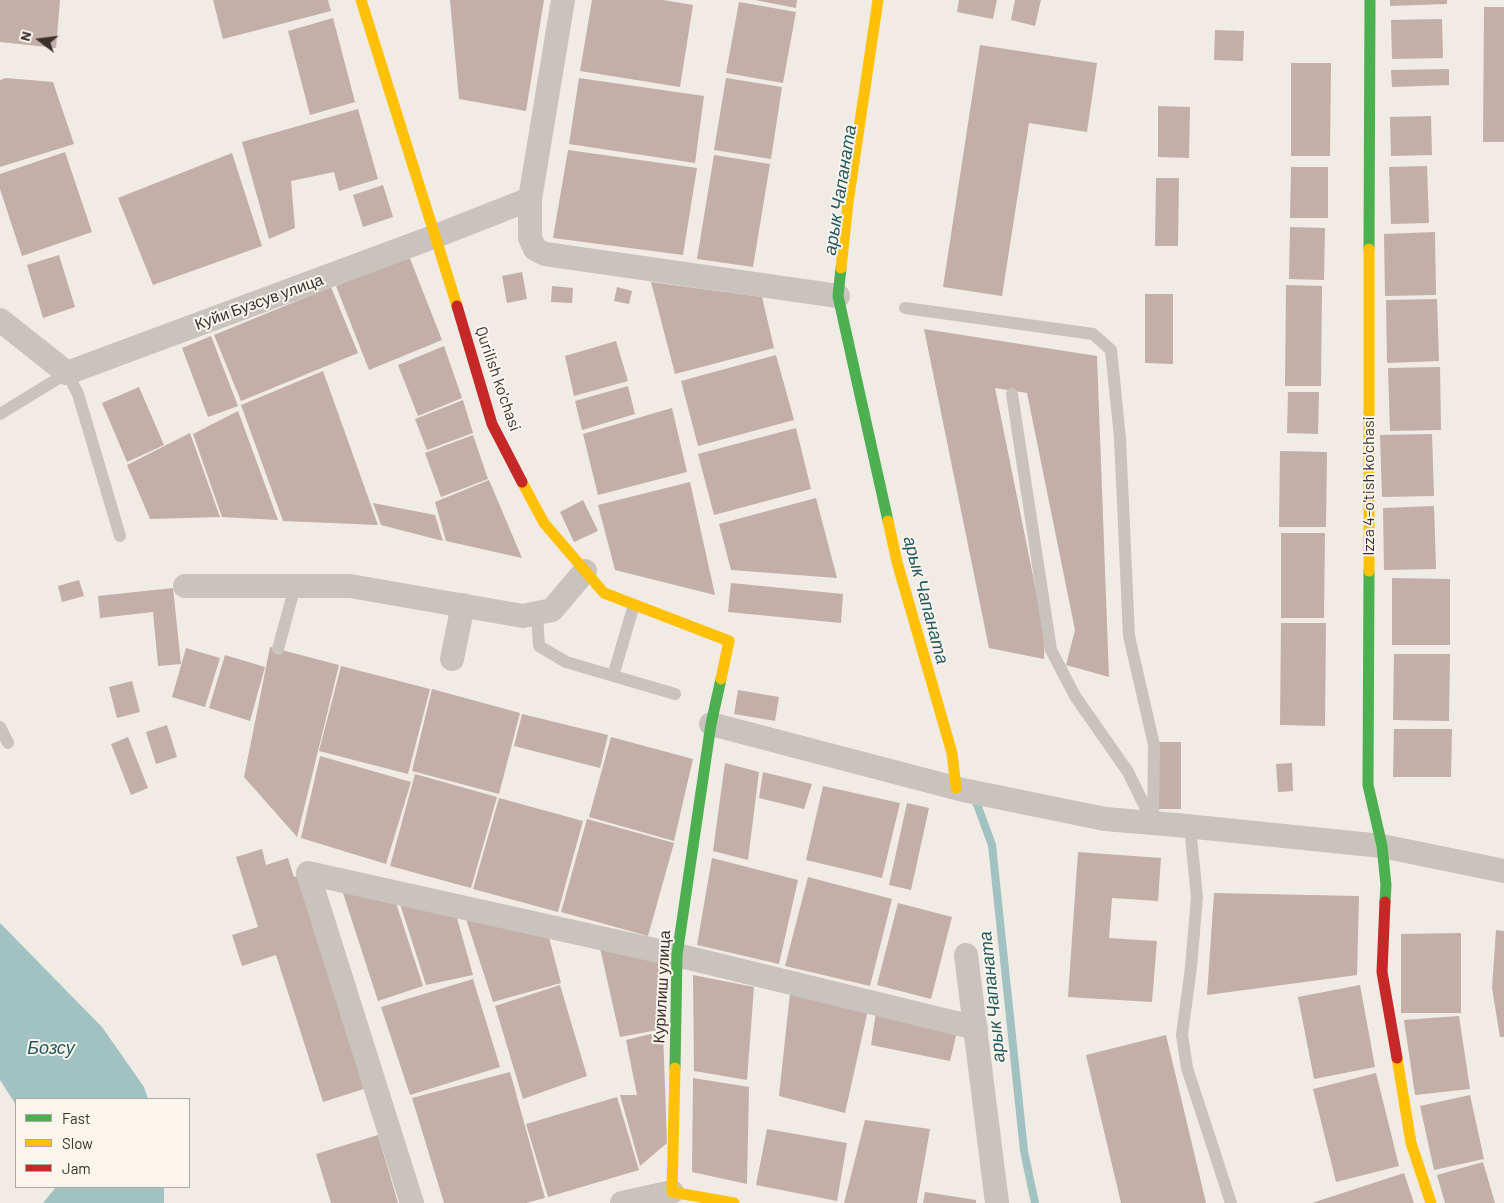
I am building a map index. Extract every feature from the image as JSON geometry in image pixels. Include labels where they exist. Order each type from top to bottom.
[{"type":"street","name":"Qurilish ko'chasi","points":[[360,0],[436,236],[492,424],[544,523],[604,593],[729,641],[711,724]]},
{"type":"street","points":[[562,0],[530,199],[530,238],[536,249],[546,254],[838,296]]},
{"type":"street","points":[[878,0],[848,203],[838,296],[897,562],[952,753],[959,789]]},
{"type":"street","name":"Izza 4-o'tish ko'chasi","points":[[1370,0],[1368,785],[1382,846],[1386,885],[1382,972],[1411,1143],[1431,1203]]},
{"type":"street","name":"Куйи Бузсув улица","points":[[67,373],[436,236],[530,199]]},
{"type":"street","points":[[0,320],[67,373]]},
{"type":"street","points":[[185,586],[350,586],[522,616],[552,610],[585,571]]},
{"type":"street","points":[[452,658],[463,605]]},
{"type":"street","points":[[711,724],[959,789],[1105,818],[1382,846],[1504,871]]},
{"type":"street","name":"Курилиш улица","points":[[672,1192],[677,955],[711,724]]},
{"type":"street","points":[[412,1203],[308,873],[677,955],[976,1028]]},
{"type":"street","points":[[966,955],[997,1203]]},
{"type":"street","points":[[622,1203],[672,1192],[734,1203]]},
{"type":"lane","points":[[905,308],[1093,334],[1111,350],[1120,438],[1128,636],[1154,745],[1153,823]]},
{"type":"lane","points":[[0,414],[67,373],[78,394],[120,536]]},
{"type":"lane","points":[[1012,394],[1051,650],[1075,696],[1128,772],[1153,823]]},
{"type":"lane","points":[[278,649],[295,586]]},
{"type":"lane","points":[[614,676],[634,605]]},
{"type":"lane","points":[[537,614],[539,646],[566,662],[675,694]]},
{"type":"lane","points":[[0,727],[8,744]]},
{"type":"lane","points":[[1183,826],[1197,897],[1191,967],[1182,1035],[1187,1068],[1231,1203]]},
{"type":"water","name":"Бозсу","points":[[0,923],[102,1027],[144,1087],[148,1098],[15,1098],[15,1103],[0,1080]]},
{"type":"water","points":[[55,1188],[164,1188],[164,1203],[43,1203]]},
{"type":"building","points":[[0,0],[60,0],[56,48],[0,42]]},
{"type":"building","points":[[213,0],[328,0],[331,11],[223,39]]},
{"type":"building","points":[[450,0],[544,0],[526,111],[459,99]]},
{"type":"building","points":[[592,0],[663,0],[693,5],[680,87],[580,71]]},
{"type":"building","points":[[755,0],[797,0],[796,8]]},
{"type":"building","points":[[959,0],[997,0],[993,19],[957,12]]},
{"type":"building","points":[[1015,0],[1041,0],[1035,26],[1011,20]]},
{"type":"building","points":[[1390,0],[1447,0],[1447,4],[1390,6]]},
{"type":"building","points":[[739,2],[796,12],[783,83],[726,73]]},
{"type":"building","points":[[1484,7],[1504,7],[1504,142],[1483,142]]},
{"type":"building","points":[[333,18],[355,102],[310,115],[288,31]]},
{"type":"building","points":[[1442,19],[1443,58],[1392,59],[1391,20]]},
{"type":"building","points":[[1215,30],[1244,31],[1243,61],[1214,60]]},
{"type":"building","points":[[980,45],[1097,63],[1087,132],[1029,123],[1002,296],[943,287]]},
{"type":"building","points":[[1291,63],[1331,63],[1330,156],[1291,156]]},
{"type":"building","points":[[1449,69],[1449,85],[1392,87],[1391,70]]},
{"type":"building","points":[[6,78],[53,82],[74,144],[0,167],[0,80]]},
{"type":"building","points":[[579,78],[704,96],[695,163],[569,144]]},
{"type":"building","points":[[726,78],[782,87],[771,159],[714,150]]},
{"type":"building","points":[[1158,106],[1190,107],[1189,158],[1158,157]]},
{"type":"building","points":[[358,109],[378,179],[339,191],[334,172],[291,181],[295,228],[269,239],[242,142]]},
{"type":"building","points":[[1431,116],[1432,155],[1391,156],[1390,117]]},
{"type":"building","points":[[568,150],[697,168],[683,255],[553,238]]},
{"type":"building","points":[[65,152],[92,232],[22,256],[0,189],[0,174]]},
{"type":"building","points":[[232,153],[262,246],[153,285],[118,198]]},
{"type":"building","points":[[714,155],[770,164],[753,267],[697,259]]},
{"type":"building","points":[[1427,166],[1429,223],[1391,224],[1389,167]]},
{"type":"building","points":[[1291,167],[1328,167],[1328,218],[1290,218]]},
{"type":"building","points":[[1156,178],[1179,178],[1178,246],[1155,246]]},
{"type":"building","points":[[383,185],[393,217],[363,227],[353,195]]},
{"type":"building","points":[[1290,227],[1325,228],[1324,280],[1289,279]]},
{"type":"building","points":[[1435,232],[1436,295],[1385,296],[1384,234]]},
{"type":"building","points":[[59,255],[75,307],[43,318],[27,265]]},
{"type":"building","points":[[409,256],[442,340],[369,370],[336,286]]},
{"type":"building","points":[[522,272],[527,299],[507,303],[502,276]]},
{"type":"building","points":[[651,282],[762,297],[774,348],[675,374]]},
{"type":"building","points":[[1286,285],[1322,286],[1321,386],[1285,386]]},
{"type":"building","points":[[552,286],[573,288],[572,303],[551,302]]},
{"type":"building","points":[[331,287],[358,353],[241,401],[214,335]]},
{"type":"building","points":[[617,287],[632,291],[629,304],[614,301]]},
{"type":"building","points":[[1145,294],[1173,294],[1173,364],[1145,363]]},
{"type":"building","points":[[1437,299],[1439,361],[1387,363],[1386,300]]},
{"type":"building","points":[[924,329],[1097,356],[1109,677],[1066,665],[1075,630],[1027,393],[995,388],[1045,635],[1044,659],[989,648]]},
{"type":"building","points":[[211,336],[238,406],[208,417],[182,348]]},
{"type":"building","points":[[616,341],[628,381],[574,396],[565,356]]},
{"type":"building","points":[[444,346],[462,398],[418,416],[398,365]]},
{"type":"building","points":[[776,355],[794,420],[698,446],[681,381]]},
{"type":"building","points":[[1440,367],[1441,430],[1390,431],[1388,368]]},
{"type":"building","points":[[323,371],[378,525],[283,521],[241,405]]},
{"type":"building","points":[[628,386],[635,414],[582,430],[575,401]]},
{"type":"building","points":[[139,387],[164,445],[127,462],[102,403]]},
{"type":"building","points":[[1288,392],[1319,392],[1318,434],[1287,433]]},
{"type":"building","points":[[463,400],[473,433],[427,450],[415,419]]},
{"type":"building","points":[[672,408],[687,472],[598,495],[583,434]]},
{"type":"building","points":[[238,411],[278,520],[222,517],[193,434]]},
{"type":"building","points":[[796,428],[811,489],[714,515],[698,454]]},
{"type":"building","points":[[190,433],[220,517],[150,519],[127,465]]},
{"type":"building","points":[[1432,434],[1434,496],[1382,497],[1380,435]]},
{"type":"building","points":[[473,435],[488,479],[441,497],[425,453]]},
{"type":"building","points":[[1280,451],[1327,452],[1326,527],[1279,527]]},
{"type":"building","points":[[489,480],[522,558],[446,541],[435,502]]},
{"type":"building","points":[[690,482],[715,595],[615,570],[598,505]]},
{"type":"building","points":[[816,498],[837,578],[731,570],[719,524]]},
{"type":"building","points":[[583,500],[598,531],[574,542],[560,512]]},
{"type":"building","points":[[373,503],[435,515],[443,541],[381,525]]},
{"type":"building","points":[[1434,506],[1436,569],[1384,570],[1383,508]]},
{"type":"building","points":[[1281,533],[1325,533],[1324,618],[1281,618]]},
{"type":"building","points":[[1392,578],[1450,579],[1450,645],[1392,645]]},
{"type":"building","points":[[79,580],[84,596],[62,602],[58,586]]},
{"type":"building","points":[[731,583],[843,594],[841,623],[728,612]]},
{"type":"building","points":[[173,588],[181,664],[158,666],[153,612],[100,618],[98,596]]},
{"type":"building","points":[[1281,623],[1326,623],[1325,726],[1280,725]]},
{"type":"building","points":[[270,647],[339,665],[297,837],[244,777]]},
{"type":"building","points":[[186,648],[220,658],[205,707],[172,697]]},
{"type":"building","points":[[1394,654],[1450,654],[1449,721],[1393,720]]},
{"type":"building","points":[[225,655],[265,667],[250,721],[209,708]]},
{"type":"building","points":[[341,666],[430,689],[408,774],[319,751]]},
{"type":"building","points":[[132,681],[140,712],[117,718],[109,687]]},
{"type":"building","points":[[432,689],[520,713],[499,794],[412,771]]},
{"type":"building","points":[[738,690],[779,697],[775,721],[734,714]]},
{"type":"building","points":[[522,714],[608,735],[600,768],[514,746]]},
{"type":"building","points":[[167,725],[177,757],[156,764],[146,732]]},
{"type":"building","points":[[1394,729],[1452,729],[1451,777],[1393,777]]},
{"type":"building","points":[[128,737],[148,788],[131,795],[111,744]]},
{"type":"building","points":[[611,737],[693,759],[674,841],[589,817]]},
{"type":"building","points":[[1159,742],[1181,742],[1181,809],[1159,809]]},
{"type":"building","points":[[320,756],[411,782],[386,864],[301,838]]},
{"type":"building","points":[[725,763],[759,772],[748,860],[713,851]]},
{"type":"building","points":[[1292,763],[1293,791],[1278,792],[1276,764]]},
{"type":"building","points":[[763,772],[812,784],[804,809],[759,798]]},
{"type":"building","points":[[415,774],[497,797],[471,888],[390,866]]},
{"type":"building","points":[[823,786],[900,803],[882,878],[806,860]]},
{"type":"building","points":[[499,798],[583,821],[558,912],[473,889]]},
{"type":"building","points":[[907,803],[929,808],[911,890],[889,885]]},
{"type":"building","points":[[587,819],[674,843],[648,936],[561,912]]},
{"type":"building","points":[[262,849],[266,865],[288,858],[294,877],[303,874],[370,1087],[323,1102],[276,955],[242,966],[232,935],[258,927],[236,857]]},
{"type":"building","points":[[1078,852],[1161,858],[1158,901],[1112,898],[1109,938],[1157,941],[1152,1002],[1068,997]]},
{"type":"building","points":[[712,858],[798,880],[779,964],[697,945]]},
{"type":"building","points":[[808,877],[892,899],[870,986],[785,966]]},
{"type":"building","points":[[342,890],[396,903],[423,986],[378,1001]]},
{"type":"building","points":[[1214,893],[1359,896],[1357,975],[1207,995]]},
{"type":"building","points":[[898,903],[952,917],[931,999],[877,985]]},
{"type":"building","points":[[400,904],[457,918],[473,975],[426,985]]},
{"type":"building","points":[[466,919],[548,934],[561,983],[493,1002]]},
{"type":"building","points":[[1496,930],[1504,931],[1504,1037],[1500,1037],[1492,988]]},
{"type":"building","points":[[1461,933],[1461,1013],[1401,1013],[1401,934]]},
{"type":"building","points":[[600,948],[658,957],[663,1029],[620,1037]]},
{"type":"building","points":[[693,975],[754,987],[747,1080],[694,1071]]},
{"type":"building","points":[[473,979],[500,1067],[410,1095],[381,1007]]},
{"type":"building","points":[[560,985],[587,1076],[523,1099],[495,1006]]},
{"type":"building","points":[[1360,985],[1375,1067],[1314,1079],[1298,997]]},
{"type":"building","points":[[790,993],[868,1010],[845,1113],[779,1096]]},
{"type":"building","points":[[876,1012],[957,1032],[950,1061],[871,1045]]},
{"type":"building","points":[[1459,1016],[1470,1089],[1415,1095],[1404,1020]]},
{"type":"building","points":[[663,1031],[667,1143],[640,1166],[620,1095],[637,1095],[626,1040]]},
{"type":"building","points":[[1166,1035],[1206,1203],[1121,1203],[1086,1055]]},
{"type":"building","points":[[510,1072],[545,1198],[526,1203],[444,1203],[412,1098]]},
{"type":"building","points":[[1376,1073],[1399,1166],[1336,1182],[1313,1089]]},
{"type":"building","points":[[693,1078],[749,1087],[747,1184],[692,1172]]},
{"type":"building","points":[[1470,1095],[1484,1159],[1434,1170],[1420,1106]]},
{"type":"building","points":[[617,1097],[639,1170],[548,1197],[526,1124]]},
{"type":"building","points":[[865,1120],[930,1129],[917,1203],[844,1203]]},
{"type":"building","points":[[767,1129],[847,1143],[837,1201],[756,1185]]},
{"type":"building","points":[[378,1135],[398,1203],[331,1203],[316,1154]]},
{"type":"building","points":[[1483,1162],[1495,1203],[1445,1203],[1437,1175]]},
{"type":"building","points":[[1404,1173],[1414,1203],[1312,1203]]},
{"type":"building","points":[[925,1192],[976,1200],[976,1203],[923,1203]]},
{"type":"waterway","name":"арык Чапаната","points":[[974,796],[992,845],[1024,1151],[1035,1203]]},
{"type":"traffic: fast","points":[[1369,249],[1370,0]]},
{"type":"traffic: fast","points":[[841,268],[838,296],[888,521]]},
{"type":"traffic: fast","points":[[1369,571],[1368,785],[1382,846],[1386,885],[1385,902]]},
{"type":"traffic: fast","points":[[675,1068],[677,955],[711,724],[721,679]]},
{"type":"traffic: slow","points":[[361,0],[457,306]]},
{"type":"traffic: slow","points":[[841,268],[848,203],[878,0]]},
{"type":"traffic: slow","points":[[1369,249],[1369,571]]},
{"type":"traffic: slow","points":[[522,482],[544,523],[604,593],[729,641],[721,679]]},
{"type":"traffic: slow","points":[[888,521],[897,562],[952,753],[956,788]]},
{"type":"traffic: slow","points":[[1397,1058],[1411,1143],[1431,1203]]},
{"type":"traffic: slow","points":[[675,1068],[672,1192],[734,1203]]},
{"type":"traffic: jam","points":[[457,306],[492,424],[522,482]]},
{"type":"traffic: jam","points":[[1385,902],[1382,972],[1397,1058]]}]
